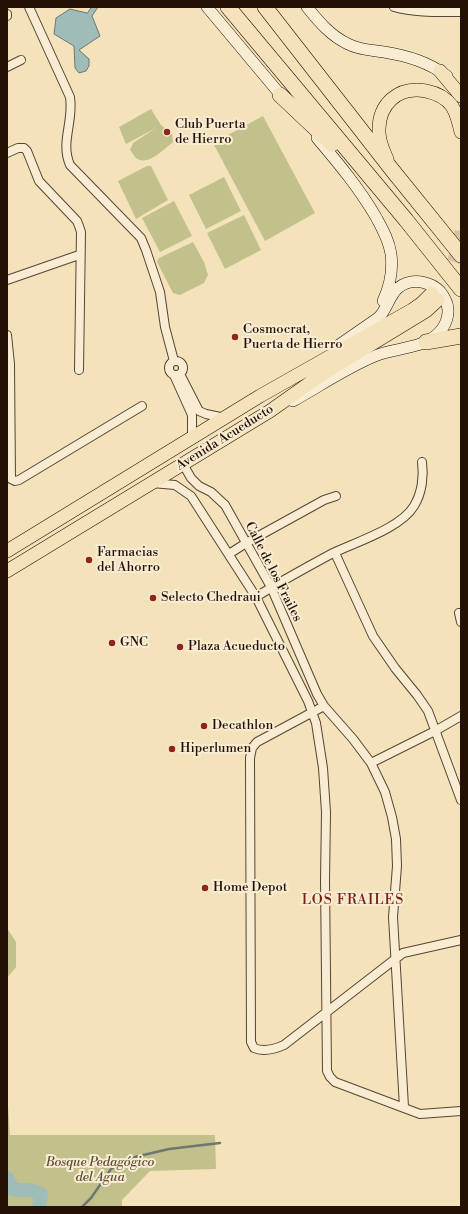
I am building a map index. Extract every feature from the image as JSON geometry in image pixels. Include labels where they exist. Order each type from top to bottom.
[{"type":"highway","points":[[228,7],[378,186],[461,289]]},
{"type":"highway","points":[[265,7],[392,171],[461,255]]},
{"type":"highway","points":[[270,7],[278,22]]},
{"type":"highway","points":[[280,95],[378,186]]},
{"type":"highway","points":[[426,342],[461,336]]},
{"type":"main road","points":[[207,7],[352,180],[364,196],[387,240],[391,262],[388,289],[377,313],[362,330]]},
{"type":"main road","points":[[307,7],[327,30],[349,45],[406,56],[425,62],[440,70],[461,86]]},
{"type":"main road","points":[[440,70],[461,96]]},
{"type":"main road","points":[[392,171],[382,148],[379,133],[379,122],[387,104],[394,96],[415,90],[434,92],[451,106],[456,114],[461,132]]},
{"type":"main road","points":[[270,411],[290,403],[351,366],[377,355],[426,342],[434,337],[446,323],[448,309],[447,302],[440,291],[432,285],[423,282],[411,283],[398,288],[383,314],[314,362],[309,369]]},
{"type":"main road","name":"Avenida Acueducto","points":[[7,551],[260,396],[435,297],[426,311],[321,375],[270,411],[7,571]]},
{"type":"main road","points":[[389,352],[461,344]]},
{"type":"street","points":[[30,7],[70,97],[72,108],[66,145],[68,161],[70,165],[141,238],[146,250],[160,292],[165,328],[174,361],[179,361],[182,365],[183,370],[177,374],[196,413],[192,438]]},
{"type":"street","points":[[394,7],[400,9],[426,9],[461,12]]},
{"type":"street","points":[[7,67],[21,60]]},
{"type":"street","points":[[7,153],[18,148],[24,148],[27,151],[39,182],[77,221],[79,226],[80,370]]},
{"type":"street","points":[[7,280],[79,254]]},
{"type":"street","points":[[7,335],[11,479],[15,481],[19,480],[142,406]]},
{"type":"street","points":[[196,413],[225,418]]},
{"type":"street","points":[[256,597],[271,587],[335,553],[391,527],[414,507],[419,497],[424,473],[422,462]]},
{"type":"street","name":"Calle de los Frailes","points":[[151,484],[175,485],[191,496],[256,597],[312,711],[316,722],[323,768],[326,812],[325,881],[327,1070],[330,1077],[335,1082],[404,1107],[393,917],[397,866],[396,839],[385,792],[371,763],[353,739],[324,706],[317,694],[271,587],[226,505],[211,492],[199,486],[191,478],[183,464]]},
{"type":"street","points":[[229,554],[324,500],[336,496]]},
{"type":"street","points":[[7,544],[21,543]]},
{"type":"street","points":[[335,553],[373,636],[428,711],[461,800]]},
{"type":"street","points":[[459,613],[461,622]]},
{"type":"street","points":[[324,706],[312,711],[257,742],[252,748],[250,758],[252,1042],[254,1048],[259,1050],[276,1049],[284,1045],[403,953],[461,940]]},
{"type":"street","points":[[371,763],[435,731],[461,716]]},
{"type":"street","points":[[404,1107],[420,1114],[461,1111]]},
{"type":"green space","points":[[151,109],[161,125],[172,134],[173,142],[161,153],[151,159],[141,160],[136,158],[130,150],[133,143],[156,128],[126,144],[119,127]]},
{"type":"green space","points":[[263,116],[315,213],[265,241],[213,143]]},
{"type":"green space","points":[[147,166],[151,166],[168,200],[136,219],[118,181]]},
{"type":"green space","points":[[224,177],[241,211],[206,229],[189,195]]},
{"type":"green space","points":[[174,201],[192,236],[160,252],[142,218]]},
{"type":"green space","points":[[244,215],[261,250],[225,269],[207,233]]},
{"type":"green space","points":[[193,242],[204,262],[208,275],[204,283],[180,295],[173,293],[157,262],[159,258]]},
{"type":"green space","points":[[7,928],[16,942],[16,967],[7,978]]},
{"type":"green space","name":"Bosque Pedagógico del Agua","points":[[7,1092],[10,1135],[215,1135],[216,1169],[150,1171],[122,1200],[122,1207],[7,1207]]},
{"type":"water","points":[[92,7],[98,7],[92,16],[100,36],[79,50],[89,59],[89,66],[86,71],[79,73],[75,68],[74,46],[54,34],[56,18],[70,9],[87,13]]},
{"type":"waterway","points":[[82,1207],[91,1198],[111,1169],[135,1157],[169,1149],[220,1143]]},
{"type":"waterway","points":[[7,1178],[14,1190],[30,1190],[41,1194],[39,1207]]},
{"type":"tunnel","points":[[432,293],[448,272],[452,264],[458,248],[461,230]]},
{"type":"place","name":"Club Puerta de Hierro","points":[[167,132]]},
{"type":"place","name":"Cosmocrat, Puerta de Hierro","points":[[235,337]]},
{"type":"place","name":"Farmacias del Ahorro","points":[[89,560]]},
{"type":"place","name":"Selecto Chedraui","points":[[153,598]]},
{"type":"place","name":"GNC","points":[[112,643]]},
{"type":"place","name":"Plaza Acueducto","points":[[180,647]]},
{"type":"place","name":"Decathlon","points":[[204,726]]},
{"type":"place","name":"Hiperlumen","points":[[172,749]]},
{"type":"place","name":"Home Depot","points":[[205,888]]},
{"type":"district","name":"LOS FRAILES","points":[[353,901]]}]
